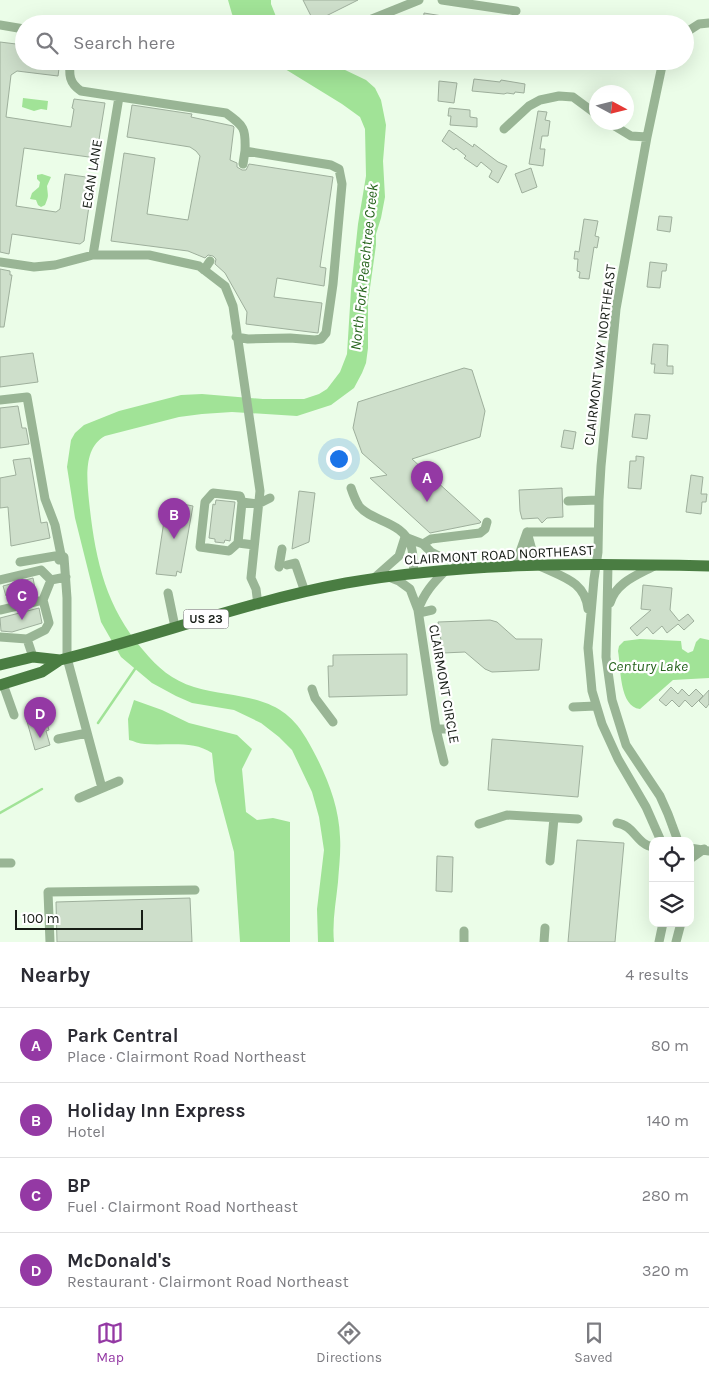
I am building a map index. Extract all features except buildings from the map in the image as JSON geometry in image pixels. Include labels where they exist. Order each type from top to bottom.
[{"type":"main road","name":"CLAIRMONT ROAD NORTHEAST","points":[[1,685],[42,672],[64,659],[175,627],[305,592],[372,579],[414,573],[480,568],[602,565],[709,566]]},
{"type":"main road","name":"CLAIRMONT ROAD NORTHEAST","points":[[0,665],[33,657],[64,659]]},
{"type":"street","points":[[382,15],[419,0]]},
{"type":"street","points":[[442,0],[516,11]]},
{"type":"street","points":[[694,27],[699,24],[709,23]]},
{"type":"street","points":[[0,25],[15,28]]},
{"type":"street","points":[[69,70],[69,75],[74,85],[82,90],[226,113],[242,125],[246,138],[243,164]]},
{"type":"street","name":"CLAIRMONT WAY NORTHEAST","points":[[602,565],[598,532],[599,500],[616,309],[661,70]]},
{"type":"street","points":[[504,129],[529,106],[540,100],[559,96],[573,97],[589,109]]},
{"type":"street","name":"EGAN LANE","points":[[93,255],[118,97]]},
{"type":"street","points":[[621,130],[631,136],[647,137]]},
{"type":"street","points":[[236,337],[248,339],[290,338],[314,340],[321,339],[326,334],[332,294],[342,184],[339,169],[331,165],[245,151]]},
{"type":"street","points":[[0,262],[34,266],[55,265],[93,255],[149,255],[199,266],[225,286],[233,306],[236,337],[260,491],[251,578],[256,589],[258,605]]},
{"type":"street","points":[[204,270],[210,261]]},
{"type":"street","points":[[0,400],[27,397],[45,499],[56,524],[61,555],[64,557],[68,598],[64,659],[102,788]]},
{"type":"street","points":[[351,488],[354,498],[360,507],[366,512],[393,525],[411,545],[414,573]]},
{"type":"street","points":[[238,544],[242,502],[240,496],[213,493],[205,502],[200,547],[228,551],[238,544],[254,545]]},
{"type":"street","points":[[242,502],[258,504],[270,498]]},
{"type":"street","points":[[568,502],[599,500]]},
{"type":"street","points":[[422,544],[431,539],[480,533],[485,529],[487,522]]},
{"type":"street","points":[[527,532],[598,532]]},
{"type":"street","points":[[527,532],[536,561],[540,566],[572,582],[582,590],[587,602],[590,670],[596,706],[614,752],[646,807],[659,837]]},
{"type":"street","points":[[510,567],[521,550],[527,532]]},
{"type":"street","points":[[405,537],[422,544],[439,556],[480,568]]},
{"type":"street","points":[[372,579],[399,556],[405,537]]},
{"type":"street","points":[[282,549],[283,566],[295,563],[305,592]]},
{"type":"street","points":[[20,562],[61,555]]},
{"type":"street","points":[[602,565],[607,618],[606,657],[608,676],[620,728],[626,745],[664,805],[676,837]]},
{"type":"street","points":[[589,626],[602,565]]},
{"type":"street","points":[[607,618],[615,590],[620,585],[656,565]]},
{"type":"street","points":[[0,580],[42,570],[51,580]]},
{"type":"street","name":"CLAIRMONT CIRCLE","points":[[417,615],[422,598],[429,587],[446,570]]},
{"type":"street","points":[[0,637],[27,640],[44,630],[50,623],[43,600],[51,580],[65,573]]},
{"type":"street","name":"CLAIRMONT CIRCLE","points":[[389,577],[410,589],[417,615],[436,729],[444,762]]},
{"type":"street","points":[[168,593],[175,627]]},
{"type":"street","points":[[0,610],[43,600]]},
{"type":"street","points":[[417,615],[432,610]]},
{"type":"street","points":[[27,640],[33,657]]},
{"type":"street","points":[[1,685],[14,715]]},
{"type":"street","points":[[312,689],[315,698],[333,722]]},
{"type":"street","points":[[573,707],[596,706]]},
{"type":"street","points":[[436,729],[452,729]]},
{"type":"street","points":[[58,739],[87,733]]},
{"type":"street","points":[[79,798],[119,781]]},
{"type":"street","points":[[479,824],[508,815],[578,819]]},
{"type":"street","points":[[550,861],[554,818]]},
{"type":"street","points":[[617,822],[634,832],[640,842],[649,845]]},
{"type":"street","points":[[694,857],[706,850]]},
{"type":"street","points":[[0,863],[11,863]]},
{"type":"street","points":[[50,942],[48,892],[195,890]]},
{"type":"street","points":[[659,942],[662,927]]},
{"type":"street","points":[[676,942],[680,927]]},
{"type":"street","points":[[544,942],[545,928]]},
{"type":"street","points":[[464,931],[464,942]]},
{"type":"water","points":[[228,0],[271,0],[275,15],[232,15]]},
{"type":"water","name":"North Fork Peachtree Creek","points":[[287,70],[345,70],[366,80],[375,88],[381,100],[386,125],[383,161],[385,197],[376,234],[368,302],[368,348],[366,363],[354,388],[331,405],[297,416],[232,412],[202,414],[179,417],[105,436],[93,448],[87,474],[91,522],[104,580],[119,616],[143,650],[166,673],[179,681],[210,691],[256,700],[283,712],[295,723],[306,738],[324,773],[337,811],[340,854],[334,942],[318,942],[317,909],[324,850],[319,817],[312,792],[292,750],[261,723],[234,710],[192,703],[176,696],[152,683],[121,657],[101,622],[75,518],[67,467],[71,440],[75,433],[84,425],[119,411],[181,395],[202,394],[263,399],[304,399],[327,389],[340,372],[347,354],[358,224],[366,176],[365,129],[360,117]]},
{"type":"water","points":[[23,98],[48,101],[47,110],[34,111],[22,107]]},
{"type":"water","points":[[42,174],[51,177],[47,186],[48,194],[45,205],[41,207],[36,200],[30,199],[32,193],[39,187],[40,182],[37,179],[37,175]]},
{"type":"water","name":"Century Lake","points":[[700,638],[709,640],[709,678],[673,680],[640,709],[633,707],[628,701],[622,685],[619,646],[624,641],[640,639],[681,641],[682,649],[688,653],[693,651],[696,642]]},
{"type":"water","points":[[134,700],[162,710],[189,723],[237,735],[252,749],[242,769],[246,812],[257,820],[273,818],[290,822],[290,942],[240,942],[234,852],[215,781],[212,753],[197,746],[143,744],[129,740],[128,719]]},
{"type":"waterway","points":[[98,723],[137,666]]},
{"type":"waterway","points":[[0,813],[42,789]]},
{"type":"place","name":"Park Central","points":[[427,502]]},
{"type":"place","name":"Holiday Inn Express","points":[[174,539]]},
{"type":"place","name":"BP","points":[[22,620]]},
{"type":"place","name":"McDonald's","points":[[40,738]]}]
